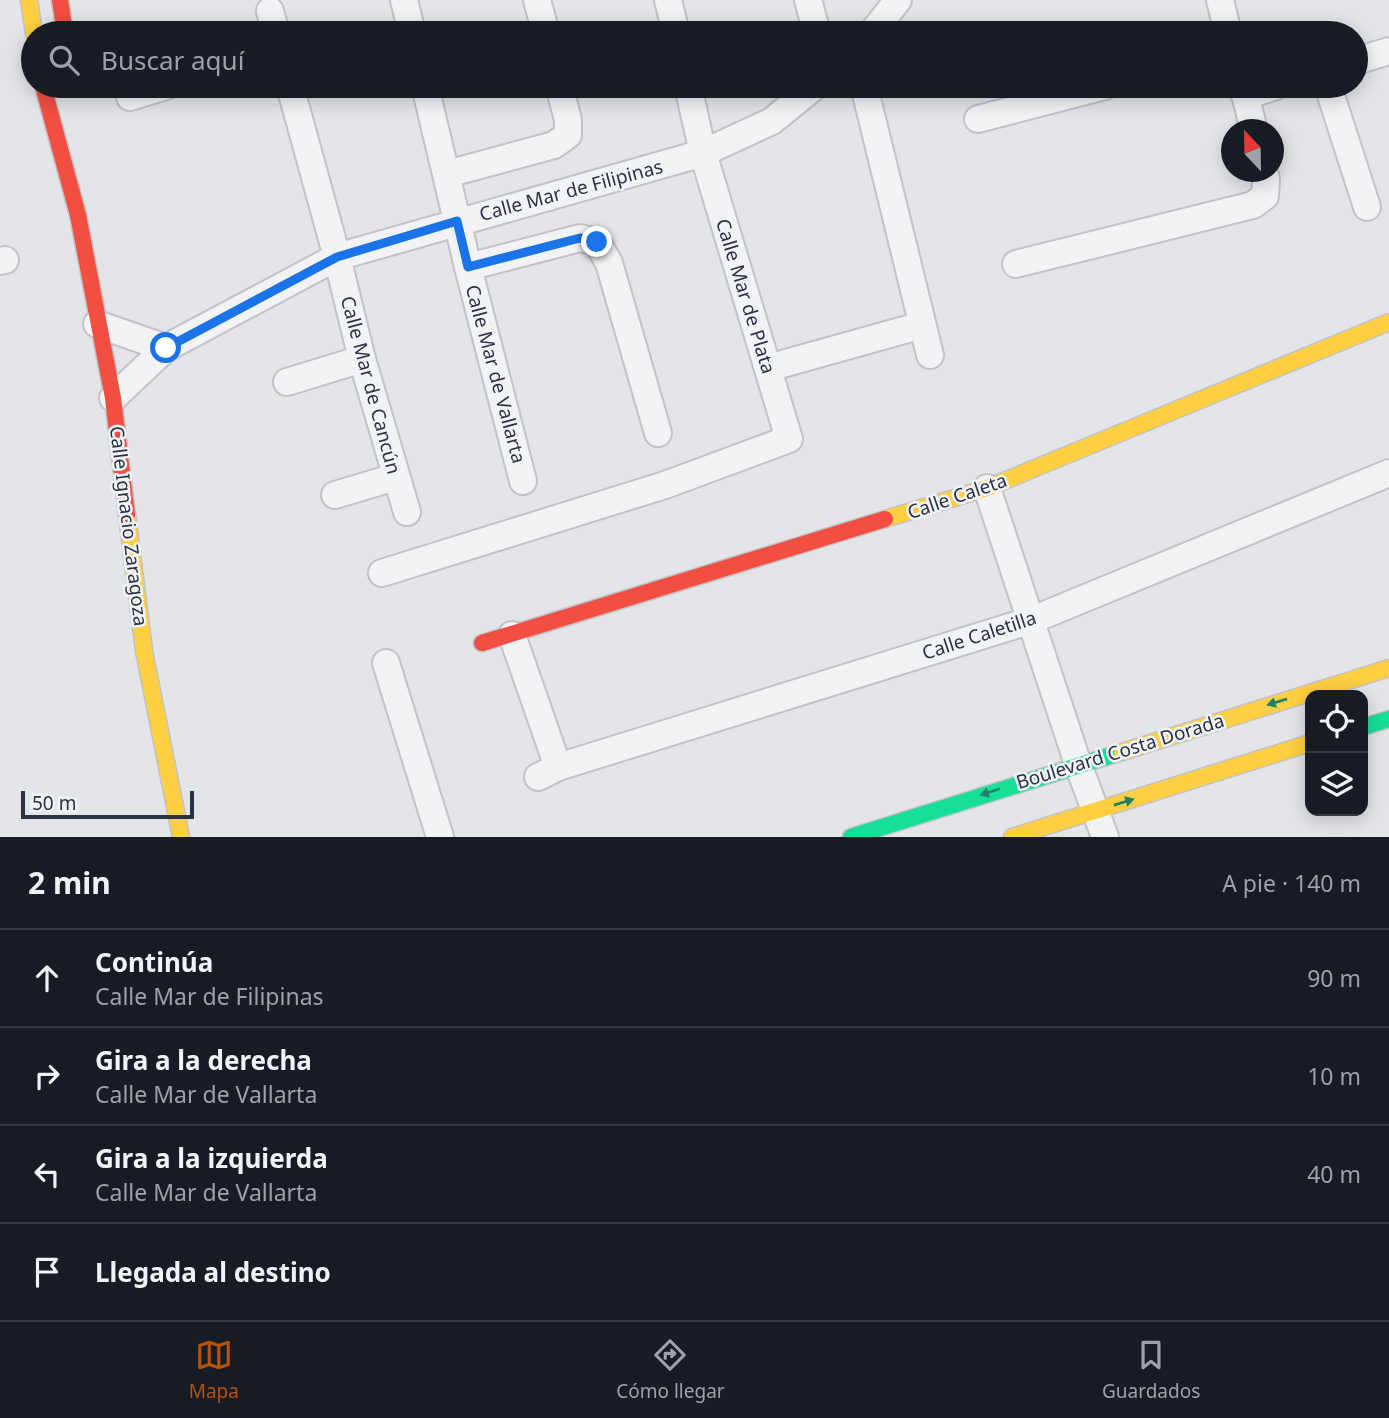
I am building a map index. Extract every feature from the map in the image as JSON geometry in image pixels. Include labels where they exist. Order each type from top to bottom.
[{"type":"main road","points":[[29,0],[32,21]]},
{"type":"main road","points":[[60,0],[63,21]]},
{"type":"main road","name":"Calle Ignacio Zaragoza","points":[[46,98],[78,215],[113,398],[144,651],[181,837]]},
{"type":"main road","name":"Calle Ignacio Zaragoza","points":[[74,137],[78,215]]},
{"type":"main road","name":"Calle Caleta","points":[[482,643],[987,488],[1389,322]]},
{"type":"main road","name":"Boulevard Costa Dorada","points":[[851,837],[1389,668]]},
{"type":"main road","points":[[1368,725],[1389,719]]},
{"type":"main road","points":[[1012,837],[1305,745]]},
{"type":"street","points":[[404,0],[409,21]]},
{"type":"street","points":[[537,0],[542,21]]},
{"type":"street","points":[[668,0],[673,21]]},
{"type":"street","points":[[808,0],[814,21]]},
{"type":"street","points":[[881,21],[898,0]]},
{"type":"street","points":[[1220,0],[1225,21]]},
{"type":"street","points":[[1368,57],[1389,51]]},
{"type":"street","name":"Calle Mar de Cancún","points":[[293,98],[362,359],[407,512]]},
{"type":"street","name":"Calle Mar de Vallarta","points":[[428,98],[523,481]]},
{"type":"street","points":[[447,174],[554,145],[568,135],[568,120],[562,98]]},
{"type":"street","name":"Calle Mar de Plata","points":[[382,573],[665,485],[789,439],[703,153],[691,98]]},
{"type":"street","name":"Calle Mar de Filipinas","points":[[113,398],[166,348],[337,257],[703,153],[772,121],[800,98]]},
{"type":"street","points":[[867,98],[930,355]]},
{"type":"street","points":[[978,119],[1059,98]]},
{"type":"street","points":[[1246,98],[1251,119]]},
{"type":"street","points":[[1332,98],[1367,207]]},
{"type":"street","points":[[1016,264],[1253,205],[1265,184]]},
{"type":"street","name":"Calle Mar de Vallarta","points":[[468,267],[580,238],[597,242],[609,263],[658,433]]},
{"type":"street","points":[[97,324],[166,348]]},
{"type":"street","points":[[768,368],[922,325]]},
{"type":"street","points":[[287,382],[362,359]]},
{"type":"street","name":"Calle Caletilla","points":[[512,635],[548,772],[1032,620],[1389,473]]},
{"type":"street","points":[[335,495],[395,477]]},
{"type":"street","points":[[987,488],[1078,764],[1105,837]]},
{"type":"street","points":[[386,663],[440,837]]},
{"type":"traffic: fast","points":[[1368,725],[1389,719]]},
{"type":"traffic: fast","points":[[851,837],[1122,752]]},
{"type":"traffic: slow","points":[[29,0],[32,21]]},
{"type":"traffic: slow","points":[[885,519],[987,488],[1389,322]]},
{"type":"traffic: slow","points":[[127,515],[144,651],[181,837]]},
{"type":"traffic: slow","points":[[1122,752],[1389,668]]},
{"type":"traffic: slow","points":[[1012,837],[1305,745]]},
{"type":"traffic: jam","points":[[60,0],[63,21]]},
{"type":"traffic: jam","points":[[46,98],[78,215],[113,398],[127,515]]},
{"type":"traffic: jam","points":[[482,643],[885,519]]},
{"type":"route","points":[[166,348],[337,257],[457,221],[468,267],[580,238],[597,242]]}]
